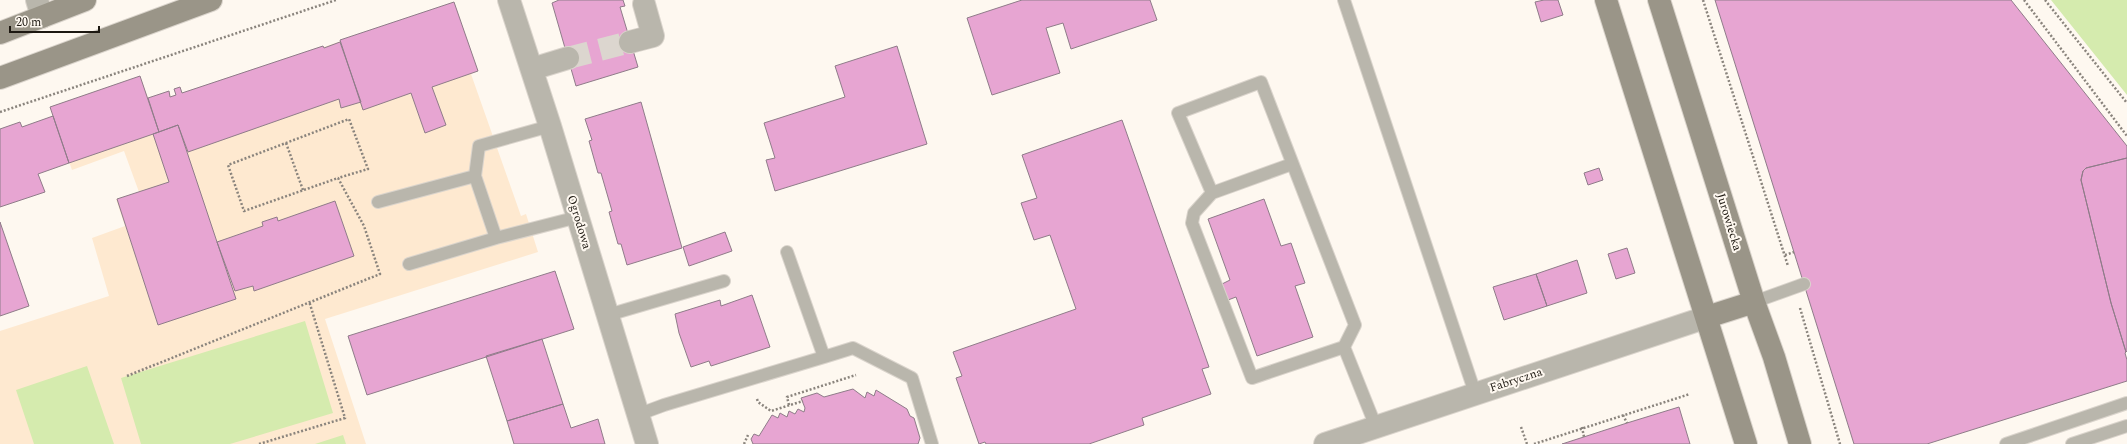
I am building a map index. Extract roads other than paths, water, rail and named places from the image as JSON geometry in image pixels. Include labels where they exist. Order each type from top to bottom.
[{"type":"street","points":[[0,33],[40,8],[85,0]]},
{"type":"street","points":[[0,78],[211,0]]},
{"type":"street","name":"Ogrodowa","points":[[509,0],[550,126],[647,444]]},
{"type":"street","points":[[1606,0],[1746,444]]},
{"type":"street","name":"Jurowiecka","points":[[1659,0],[1754,302],[1774,357],[1800,444]]},
{"type":"street","points":[[630,42],[653,36],[644,4]]},
{"type":"street","points":[[532,69],[568,58]]},
{"type":"street","points":[[1707,317],[1754,302]]},
{"type":"street","name":"Fabryczna","points":[[1325,444],[1707,317]]},
{"type":"lane","points":[[1344,0],[1475,393]]},
{"type":"lane","points":[[1212,193],[1178,113],[1260,82],[1355,325],[1344,347],[1252,378],[1192,223],[1194,213],[1212,193],[1292,164]]},
{"type":"lane","points":[[496,238],[475,176],[479,146],[550,126]]},
{"type":"lane","points":[[378,202],[475,176]]},
{"type":"lane","points":[[409,264],[496,238],[578,217]]},
{"type":"lane","points":[[787,252],[824,357]]},
{"type":"lane","points":[[608,315],[724,281]]},
{"type":"lane","points":[[1754,302],[1804,284]]},
{"type":"lane","points":[[1344,347],[1376,427]]},
{"type":"lane","points":[[638,415],[664,405],[853,348],[912,378],[932,444]]},
{"type":"lane","points":[[2006,444],[2127,403]]},
{"type":"lane","points":[[2072,444],[2127,426]]},
{"type":"tunnel","points":[[568,58],[630,42]]}]
